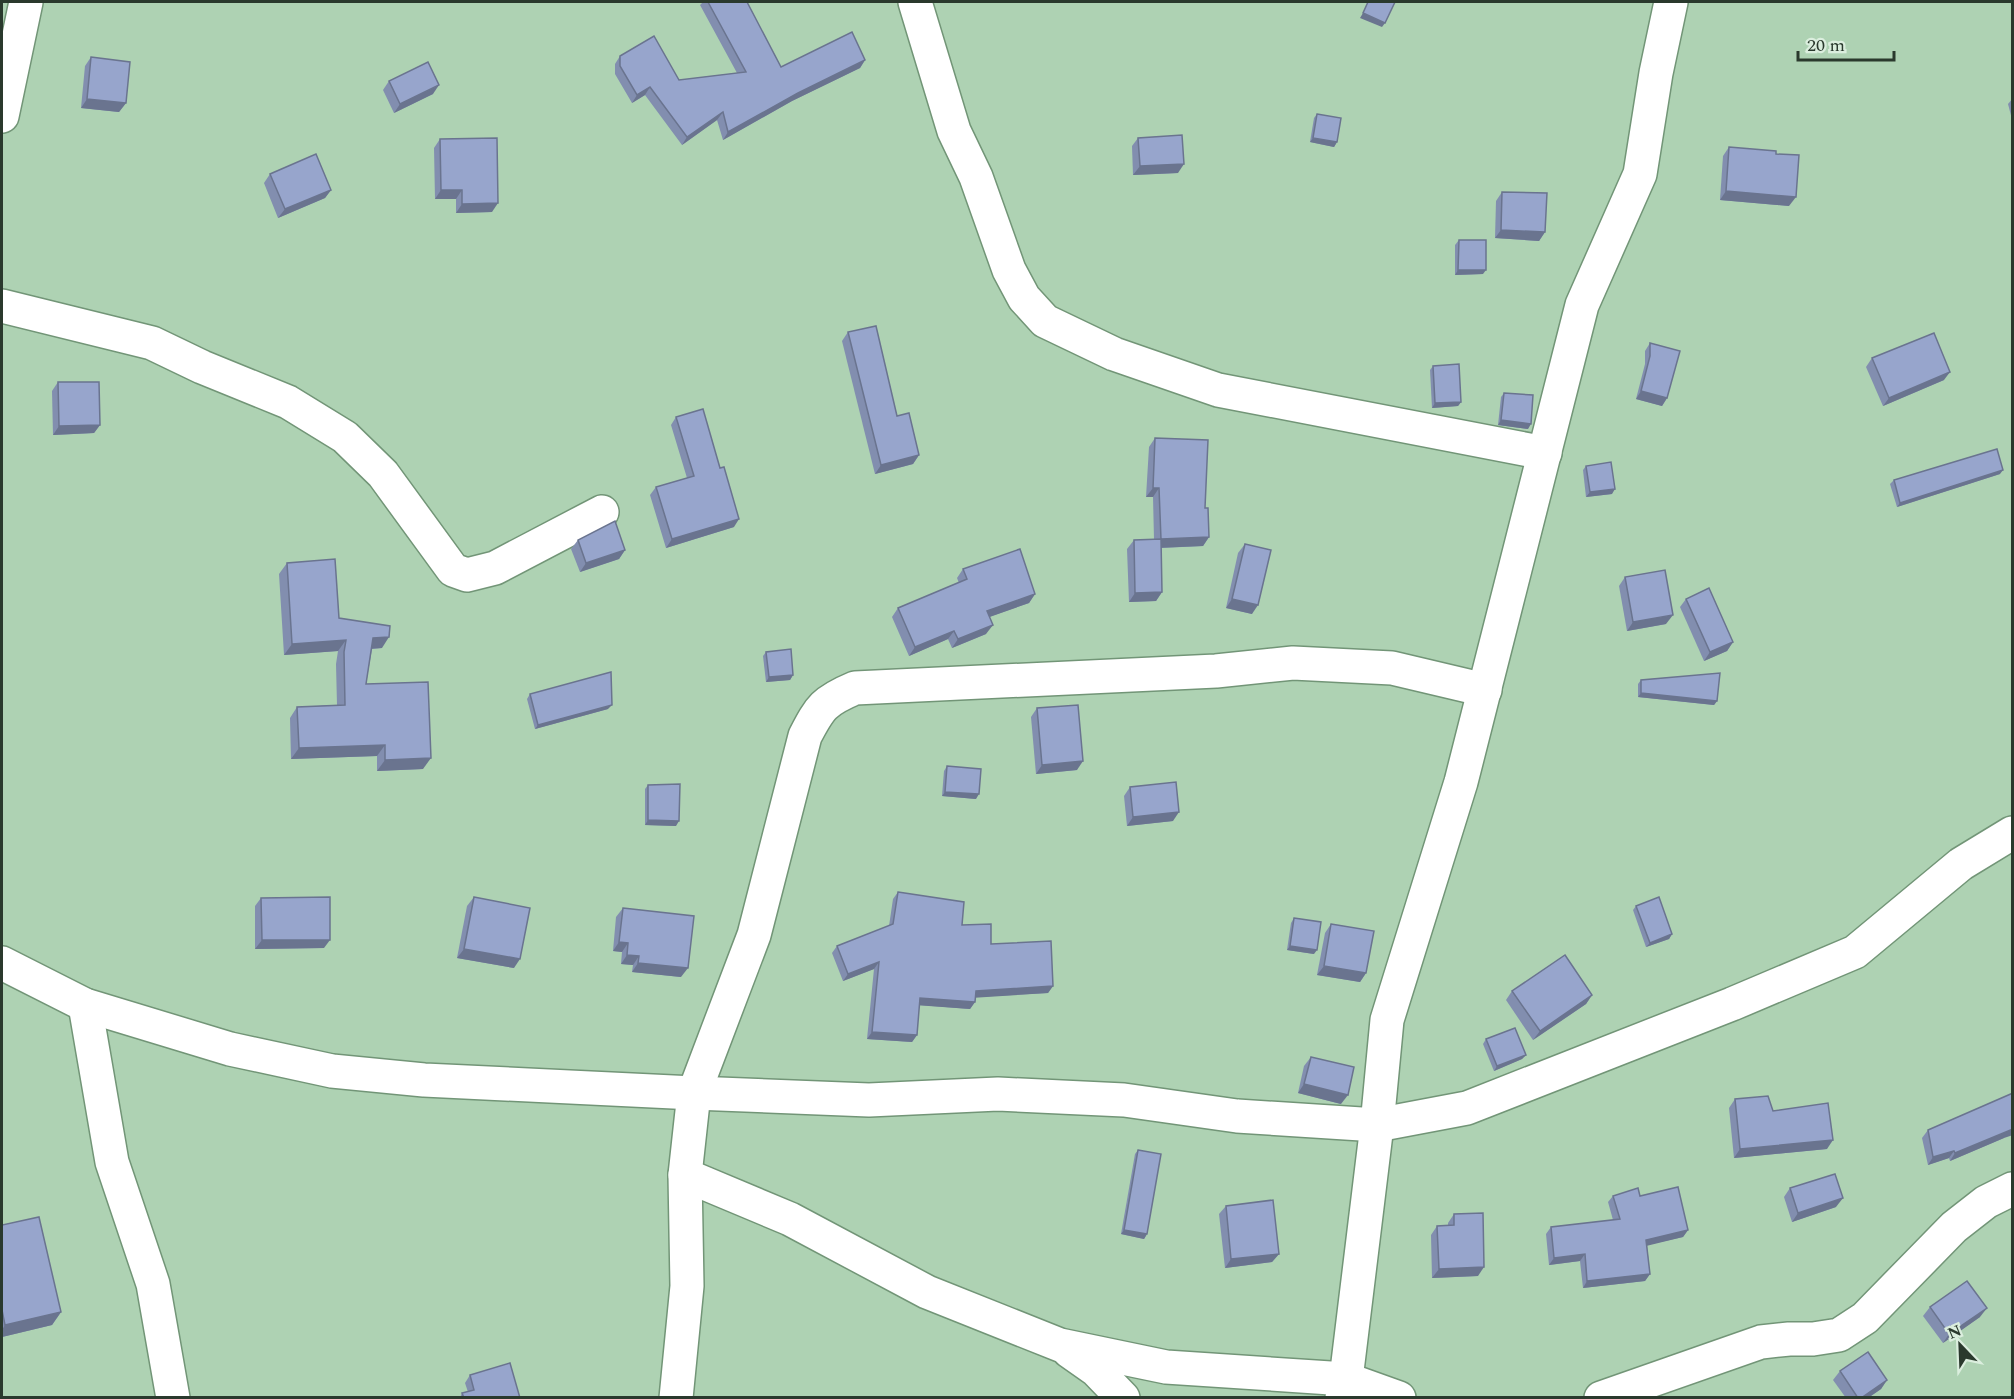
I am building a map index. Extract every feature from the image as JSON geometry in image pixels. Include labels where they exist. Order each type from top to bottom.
[{"type":"street","points":[[2,116],[26,2]]},
{"type":"street","points":[[915,2],[954,131],[976,177],[1009,270],[1024,298],[1045,321],[1114,354],[1218,390],[1545,453]]},
{"type":"street","points":[[1344,1388],[1377,1125],[1387,1020],[1461,782],[1582,305],[1640,174],[1656,73],[1671,2]]},
{"type":"street","points":[[2,306],[152,343],[202,367],[288,402],[345,437],[383,474],[453,570],[467,575],[495,568],[602,512]]},
{"type":"street","points":[[676,1398],[687,1286],[685,1175],[694,1093],[754,935],[788,795],[805,736],[819,709],[834,697],[855,688],[1215,671],[1293,663],[1392,668],[1485,690]]},
{"type":"street","points":[[2,963],[85,1005],[230,1049],[332,1071],[424,1080],[869,1100],[998,1094],[1124,1100],[1237,1116],[1377,1125],[1467,1108],[1732,1004],[1855,952],[1962,864],[2013,833]]},
{"type":"street","points":[[85,1005],[112,1162],[153,1284],[172,1398]]},
{"type":"street","points":[[685,1175],[790,1219],[927,1292],[1060,1345],[1166,1367],[1344,1388],[1399,1398]]},
{"type":"street","points":[[1601,1398],[1761,1342],[1839,1335],[1865,1318],[1954,1227],[1986,1202],[2013,1188]]},
{"type":"street","points":[[1060,1345],[1096,1370],[1123,1398]]},
{"type":"building","points":[[708,2],[747,2],[781,67],[852,32],[865,60],[798,93],[728,132],[723,112],[687,137],[650,87],[637,95],[620,66],[620,56],[654,36],[679,80],[746,72]]},
{"type":"building","points":[[1368,2],[1395,2],[1385,23],[1363,13]]},
{"type":"building","points":[[91,57],[130,62],[126,103],[87,99]]},
{"type":"building","points":[[428,62],[439,85],[400,104],[389,81]]},
{"type":"building","points":[[1317,114],[1341,118],[1337,142],[1313,138]]},
{"type":"building","points":[[1182,135],[1184,164],[1140,166],[1138,138]]},
{"type":"building","points":[[497,138],[498,203],[462,204],[462,190],[441,190],[440,139]]},
{"type":"building","points":[[1729,147],[1799,155],[1796,197],[1726,191]]},
{"type":"building","points":[[316,154],[331,190],[285,209],[270,174]]},
{"type":"building","points":[[1502,192],[1547,193],[1545,232],[1501,230]]},
{"type":"building","points":[[1459,240],[1486,240],[1486,270],[1458,270]]},
{"type":"building","points":[[876,326],[897,416],[909,413],[919,455],[881,465],[848,332]]},
{"type":"building","points":[[1934,333],[1950,372],[1889,398],[1872,358]]},
{"type":"building","points":[[1650,343],[1680,351],[1667,398],[1641,391],[1650,356]]},
{"type":"building","points":[[1459,364],[1461,402],[1435,403],[1433,366]]},
{"type":"building","points":[[58,382],[99,382],[100,425],[59,426]]},
{"type":"building","points":[[1504,393],[1533,395],[1531,424],[1501,420]]},
{"type":"building","points":[[703,409],[720,468],[724,467],[739,519],[672,539],[656,487],[694,476],[676,417]]},
{"type":"building","points":[[1155,438],[1208,440],[1205,508],[1208,508],[1209,537],[1161,539],[1159,488],[1153,488]]},
{"type":"building","points":[[1997,449],[2003,470],[1900,503],[1894,480]]},
{"type":"building","points":[[1611,462],[1615,489],[1590,492],[1586,466]]},
{"type":"building","points":[[615,521],[625,550],[586,563],[578,540]]},
{"type":"building","points":[[1161,539],[1162,592],[1135,593],[1134,540]]},
{"type":"building","points":[[1245,544],[1271,550],[1258,605],[1232,599]]},
{"type":"building","points":[[1020,549],[1035,594],[987,611],[993,625],[958,639],[954,631],[915,647],[898,608],[967,579],[963,569]]},
{"type":"building","points":[[335,559],[339,618],[390,626],[389,637],[373,638],[366,684],[428,682],[431,758],[385,760],[385,745],[299,748],[297,707],[345,705],[344,652],[346,640],[292,644],[287,563]]},
{"type":"building","points":[[1665,570],[1673,615],[1633,622],[1625,577]]},
{"type":"building","points":[[1709,588],[1733,642],[1710,652],[1686,599]]},
{"type":"building","points":[[791,649],[793,675],[769,677],[766,652]]},
{"type":"building","points":[[611,672],[612,705],[538,725],[530,694]]},
{"type":"building","points":[[1720,673],[1717,701],[1641,693],[1641,680]]},
{"type":"building","points":[[1078,705],[1083,761],[1042,765],[1037,708]]},
{"type":"building","points":[[947,766],[981,769],[979,794],[945,792]]},
{"type":"building","points":[[1176,782],[1179,812],[1133,817],[1130,787]]},
{"type":"building","points":[[680,784],[679,821],[648,820],[648,785]]},
{"type":"building","points":[[898,892],[964,902],[962,925],[991,924],[991,944],[1051,941],[1053,986],[976,991],[975,1002],[920,998],[917,1035],[872,1032],[879,962],[848,974],[837,946],[893,924]]},
{"type":"building","points":[[330,897],[330,940],[262,940],[261,898]]},
{"type":"building","points":[[474,897],[530,908],[520,959],[464,949]]},
{"type":"building","points":[[1659,897],[1672,934],[1650,943],[1636,906]]},
{"type":"building","points":[[623,908],[694,916],[688,968],[638,963],[639,956],[627,955],[628,943],[619,942]]},
{"type":"building","points":[[1294,918],[1321,922],[1317,950],[1290,946]]},
{"type":"building","points":[[1331,924],[1374,931],[1366,973],[1324,966]]},
{"type":"building","points":[[1565,955],[1592,995],[1540,1031],[1512,991]]},
{"type":"building","points":[[1515,1028],[1526,1055],[1497,1066],[1486,1039]]},
{"type":"building","points":[[1311,1057],[1354,1067],[1348,1095],[1304,1084]]},
{"type":"building","points":[[2013,1093],[2013,1129],[1955,1153],[1954,1151],[1933,1157],[1928,1130]]},
{"type":"building","points":[[1768,1096],[1773,1111],[1828,1103],[1833,1140],[1740,1149],[1735,1099]]},
{"type":"building","points":[[1138,1150],[1161,1154],[1147,1234],[1124,1230]]},
{"type":"building","points":[[1835,1174],[1843,1198],[1798,1213],[1790,1188]]},
{"type":"building","points":[[1678,1187],[1688,1230],[1646,1240],[1650,1274],[1587,1281],[1585,1254],[1554,1258],[1551,1227],[1620,1219],[1613,1196],[1638,1188],[1640,1196]]},
{"type":"building","points":[[1273,1200],[1279,1254],[1231,1259],[1226,1206]]},
{"type":"building","points":[[1483,1213],[1484,1267],[1439,1269],[1437,1226],[1454,1225],[1454,1214]]},
{"type":"building","points":[[39,1217],[61,1312],[5,1325],[2,1310],[2,1225]]},
{"type":"building","points":[[1967,1281],[1987,1308],[1949,1334],[1930,1307]]},
{"type":"building","points":[[1868,1352],[1887,1380],[1858,1398],[1840,1371]]},
{"type":"building","points":[[510,1363],[520,1398],[464,1398],[462,1393],[474,1390],[470,1375]]}]
